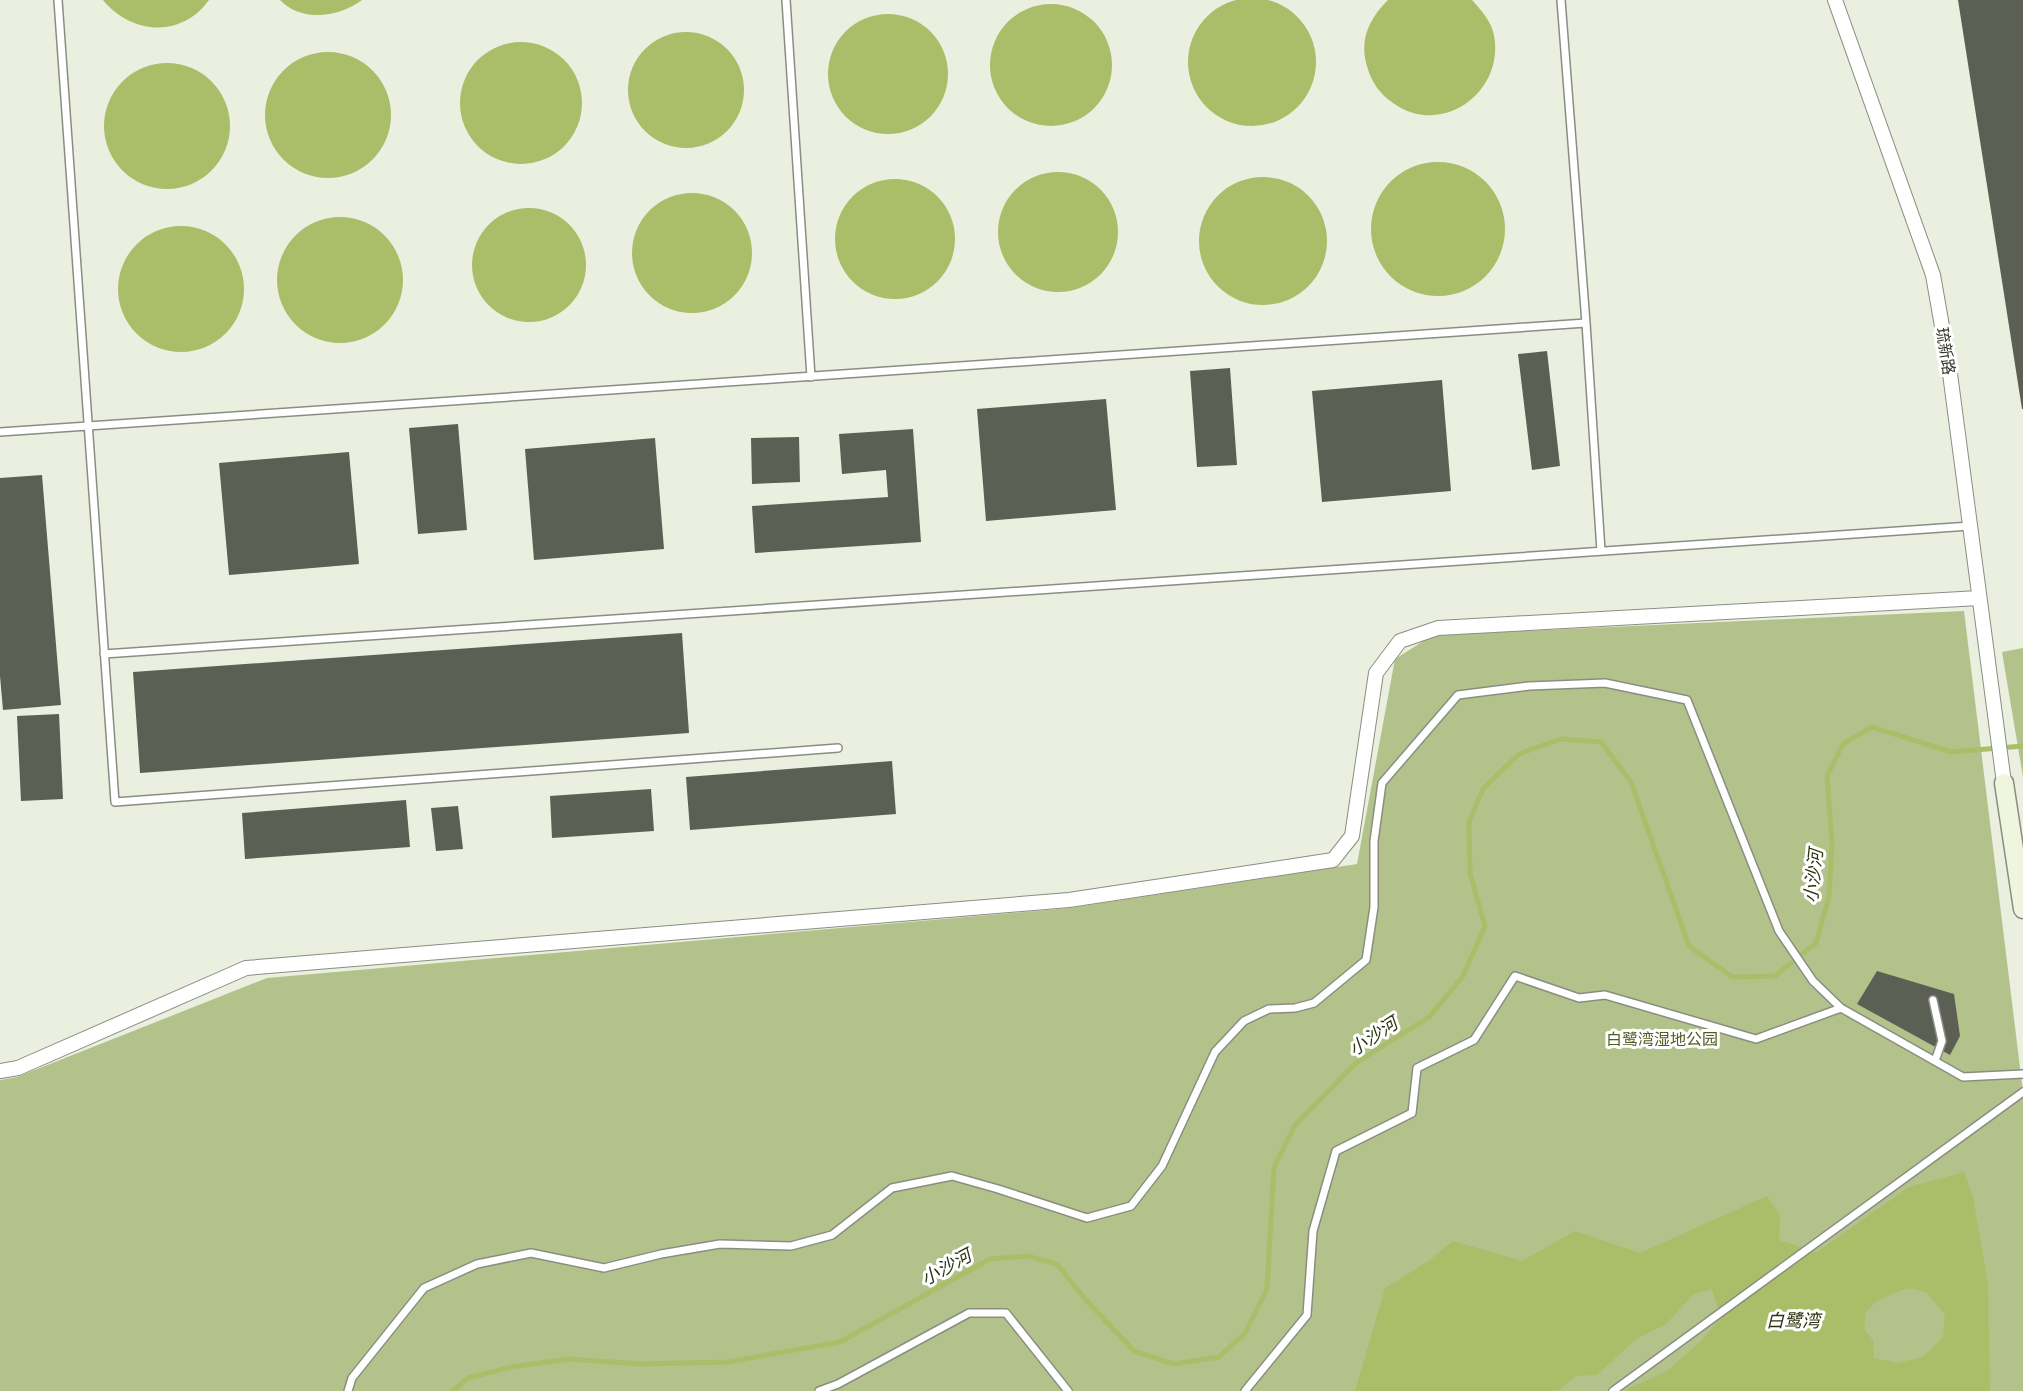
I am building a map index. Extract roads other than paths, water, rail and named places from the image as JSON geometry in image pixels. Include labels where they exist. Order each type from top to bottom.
[{"type":"street","name":"琉新路","points":[[1835,0],[1933,275],[1949,366],[2004,783]]},
{"type":"street","points":[[0,1071],[18,1068],[246,968],[1069,900],[1333,860],[1352,836],[1376,673],[1400,641],[1438,628],[1979,598]]},
{"type":"street","points":[[2004,783],[2023,909]]},
{"type":"lane","points":[[58,0],[115,802],[838,748]]},
{"type":"lane","points":[[786,0],[811,377]]},
{"type":"lane","points":[[1561,0],[1601,551]]},
{"type":"lane","points":[[0,432],[1586,323]]},
{"type":"lane","points":[[104,654],[1970,526]]},
{"type":"lane","points":[[348,1391],[351,1378],[424,1288],[477,1264],[531,1253],[603,1268],[661,1254],[720,1244],[791,1246],[832,1235],[892,1188],[952,1176],[1087,1218],[1131,1206],[1162,1166],[1215,1052],[1244,1021],[1269,1010],[1295,1008],[1314,1003],[1366,960],[1374,907],[1374,842],[1382,783],[1458,695],[1529,686],[1605,683],[1687,700],[1779,931],[1813,981],[1841,1008],[1963,1077],[2023,1074]]},
{"type":"lane","points":[[1245,1391],[1307,1315],[1313,1231],[1336,1151],[1412,1113],[1417,1068],[1474,1041],[1515,976],[1579,998],[1605,995],[1756,1039],[1841,1008]]},
{"type":"lane","points":[[1933,1000],[1942,1041],[1935,1061]]},
{"type":"lane","points":[[1613,1391],[2023,1092]]},
{"type":"lane","points":[[819,1391],[838,1384],[969,1313],[1006,1313],[1068,1391]]},
{"type":"water","points":[[1252,-2],[1276,3],[1297,17],[1311,38],[1316,62],[1311,86],[1297,107],[1276,121],[1252,126],[1228,121],[1207,107],[1193,86],[1188,62],[1193,38],[1207,17],[1228,3]]},
{"type":"water","points":[[103,0],[209,0],[198,12],[184,21],[159,28],[134,23],[112,10]]},
{"type":"water","points":[[280,0],[362,0],[332,14],[310,15],[289,7]]},
{"type":"water","points":[[1388,0],[1472,0],[1488,20],[1494,35],[1495,56],[1490,75],[1480,91],[1466,104],[1449,112],[1431,115],[1412,113],[1393,103],[1377,87],[1367,66],[1365,39],[1371,22]]},
{"type":"water","points":[[1051,4],[1074,9],[1085,14],[1094,22],[1102,31],[1107,42],[1112,65],[1107,88],[1102,99],[1094,108],[1085,116],[1074,121],[1051,126],[1028,121],[1017,116],[1008,108],[1000,99],[995,88],[990,65],[995,42],[1000,31],[1008,22],[1017,14],[1028,9]]},
{"type":"water","points":[[888,14],[911,19],[930,32],[943,51],[948,74],[943,97],[930,116],[911,129],[888,134],[865,129],[846,116],[833,97],[828,74],[833,51],[846,32],[865,19]]},
{"type":"water","points":[[686,32],[708,36],[727,49],[740,68],[744,90],[740,112],[727,131],[708,144],[686,148],[664,144],[645,131],[632,112],[628,90],[632,68],[645,49],[664,36]]},
{"type":"water","points":[[521,42],[545,46],[564,60],[578,79],[582,103],[578,127],[564,146],[545,160],[521,164],[497,160],[478,146],[464,127],[460,103],[464,79],[478,60],[497,46]]},
{"type":"water","points":[[328,52],[352,57],[373,70],[386,91],[391,115],[386,139],[373,160],[352,173],[328,178],[304,173],[283,160],[270,139],[265,115],[270,91],[283,70],[304,57]]},
{"type":"water","points":[[167,63],[191,68],[212,81],[225,102],[230,126],[225,150],[212,171],[191,184],[167,189],[143,184],[122,171],[109,150],[104,126],[109,102],[122,81],[143,68]]},
{"type":"water","points":[[1438,162],[1463,167],[1485,182],[1500,204],[1505,229],[1500,254],[1485,276],[1463,291],[1438,296],[1413,291],[1391,276],[1376,254],[1371,229],[1376,204],[1391,182],[1413,167]]},
{"type":"water","points":[[1058,172],[1081,176],[1101,189],[1114,209],[1118,232],[1114,255],[1101,275],[1081,288],[1058,292],[1035,288],[1015,275],[1002,255],[998,232],[1002,209],[1015,189],[1035,176]]},
{"type":"water","points":[[1263,177],[1287,182],[1308,196],[1322,217],[1327,241],[1322,265],[1308,286],[1287,300],[1263,305],[1239,300],[1218,286],[1204,265],[1199,241],[1204,217],[1218,196],[1239,182]]},
{"type":"water","points":[[895,179],[918,183],[938,196],[951,216],[955,239],[951,262],[938,282],[918,295],[895,299],[872,295],[852,282],[839,262],[835,239],[839,216],[852,196],[872,183]]},
{"type":"water","points":[[692,193],[715,197],[734,211],[748,230],[752,253],[748,276],[734,295],[715,309],[692,313],[669,309],[650,295],[636,276],[632,253],[636,230],[650,211],[669,197]]},
{"type":"water","points":[[529,208],[551,212],[569,225],[582,243],[586,265],[582,287],[569,305],[551,318],[529,322],[507,318],[489,305],[476,287],[472,265],[476,243],[489,225],[507,212]]},
{"type":"water","points":[[340,217],[364,222],[385,235],[398,256],[403,280],[398,304],[385,325],[364,338],[340,343],[316,338],[295,325],[282,304],[277,280],[282,256],[295,235],[316,222]]},
{"type":"water","points":[[181,226],[205,231],[226,244],[239,265],[244,289],[239,313],[226,334],[205,347],[181,352],[157,347],[136,334],[123,313],[118,289],[123,265],[136,244],[157,231]]},
{"type":"water","name":"白鹭湾","points":[[1964,1172],[1973,1197],[1988,1284],[1990,1391],[1623,1391],[1667,1371],[1702,1340],[1721,1318],[1712,1289],[1694,1294],[1666,1324],[1636,1339],[1597,1375],[1576,1376],[1558,1391],[1355,1391],[1385,1288],[1430,1260],[1453,1241],[1522,1261],[1575,1231],[1640,1253],[1767,1196],[1780,1216],[1779,1240],[1817,1252],[1909,1187]],"holes":[[[1907,1288],[1926,1292],[1945,1315],[1943,1337],[1923,1357],[1897,1363],[1874,1358],[1873,1340],[1864,1329],[1866,1312],[1877,1301]]]},
{"type":"waterway","name":"小沙河","points":[[453,1391],[468,1378],[511,1367],[569,1359],[641,1364],[727,1362],[840,1342],[990,1259],[1027,1256],[1057,1264],[1085,1299],[1134,1351],[1174,1364],[1219,1357],[1245,1333],[1267,1289],[1274,1167],[1295,1125],[1356,1063],[1429,1017],[1463,976],[1485,926],[1470,873],[1469,822],[1483,789],[1519,754],[1561,739],[1601,742],[1631,782],[1689,946],[1732,977],[1775,976],[1816,943],[1829,897],[1832,842],[1827,776],[1843,744],[1872,727],[1951,752],[2023,746]]},
{"type":"park label","name":"白鹭湾湿地公园","points":[[1662,1039]]}]
